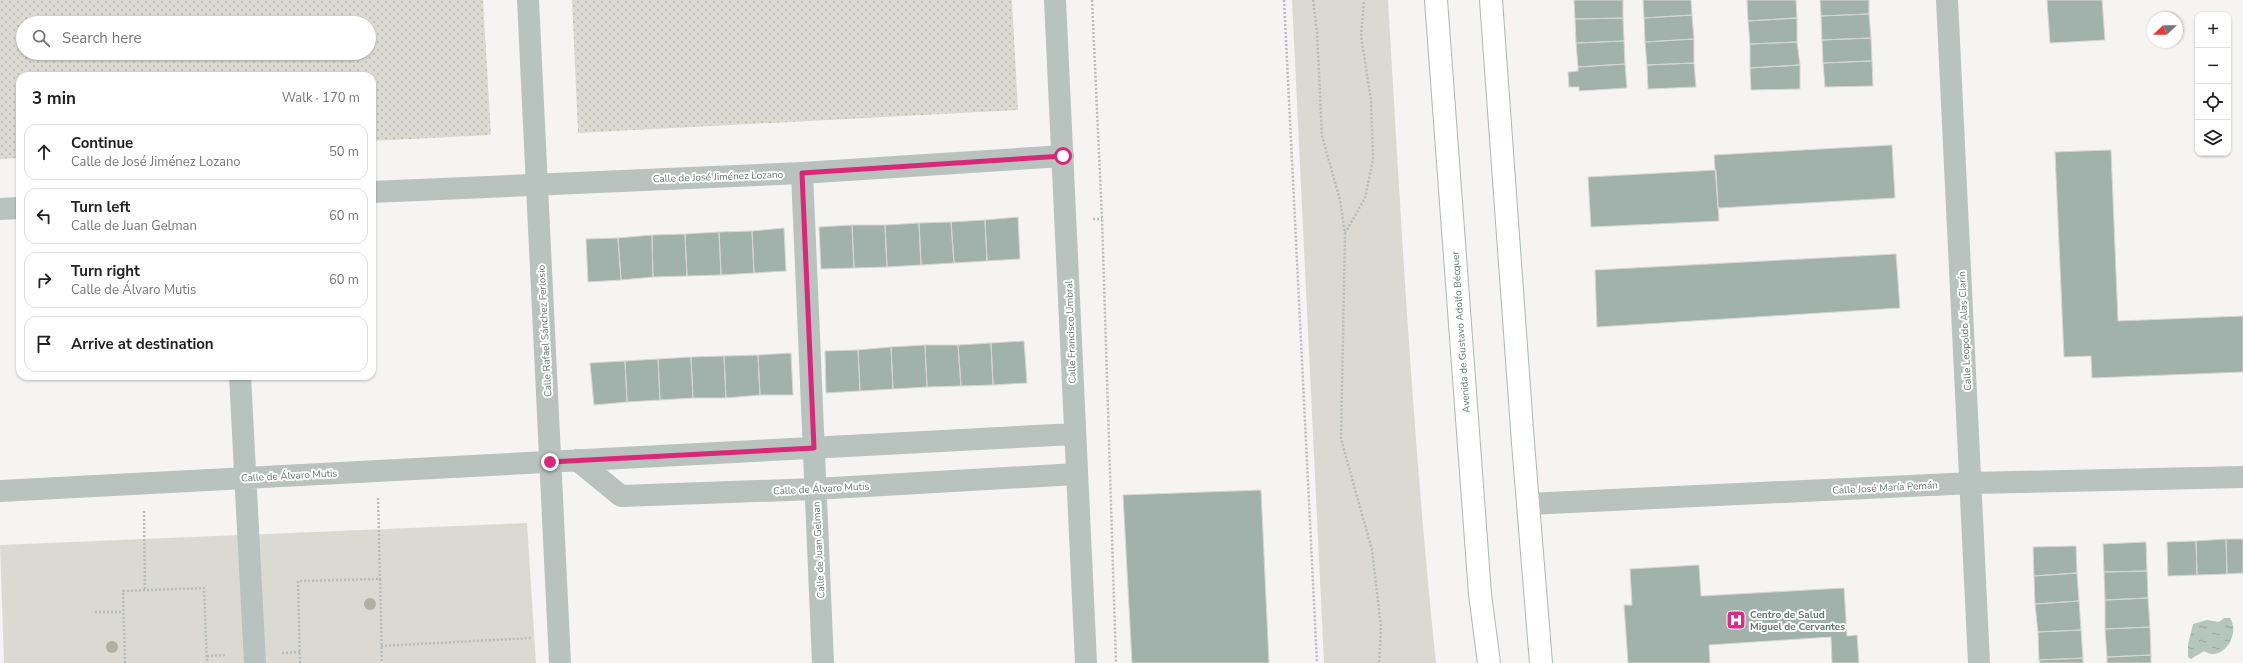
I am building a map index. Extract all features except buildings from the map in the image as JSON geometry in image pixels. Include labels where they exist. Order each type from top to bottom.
[{"type":"street","name":"Calle Rafael Sánchez Ferlosio","points":[[528,0],[560,663]]},
{"type":"street","name":"Calle Francisco Umbral","points":[[1055,0],[1074,434],[1086,663]]},
{"type":"street","name":"Avenida de Gustavo Adolfo Bécquer","points":[[1436,0],[1478,570],[1489,663]]},
{"type":"street","points":[[1491,0],[1541,663]]},
{"type":"street","name":"Calle Leopoldo Alas Clarín","points":[[1947,0],[1972,483],[1979,663]]},
{"type":"street","name":"Calle de José Jiménez Lozano","points":[[376,192],[802,173],[1063,156]]},
{"type":"street","name":"Calle de Juan Gelman","points":[[802,173],[824,663]]},
{"type":"street","points":[[0,209],[16,208]]},
{"type":"street","points":[[240,380],[255,663]]},
{"type":"street","name":"Calle de Álvaro Mutis","points":[[0,490],[1074,434]]},
{"type":"street","name":"Calle de Álvaro Mutis","points":[[578,460],[620,496],[815,489],[1076,474]]},
{"type":"street","name":"Calle José María Pemán","points":[[1528,504],[1972,483],[2243,477]]},
{"type":"path","points":[[1092,0],[1103,227],[1116,663]]},
{"type":"path","points":[[1284,0],[1317,663]]},
{"type":"path","points":[[1313,0],[1317,32],[1322,136],[1340,200],[1345,234],[1341,439],[1372,550],[1381,627],[1379,663]]},
{"type":"path","points":[[1345,234],[1365,198],[1373,159],[1371,100],[1361,36],[1364,0]]},
{"type":"path","points":[[143,483],[145,590]]},
{"type":"path","points":[[378,497],[382,663]]},
{"type":"path","points":[[300,663],[298,581],[380,579]]},
{"type":"path","points":[[125,663],[123,591],[204,588],[207,663]]},
{"type":"path","points":[[95,612],[123,612]]},
{"type":"path","points":[[382,646],[558,637]]},
{"type":"shaded area","points":[[0,0],[483,0],[491,135],[376,141],[376,72],[16,72],[16,158],[0,159]]},
{"type":"shaded area","points":[[572,0],[1012,0],[1018,110],[578,133]]},
{"type":"shaded area","points":[[1292,0],[1388,0],[1414,415],[1436,663],[1324,663]]},
{"type":"shaded area","points":[[527,523],[536,663],[4,663],[0,545]]},
{"type":"water","points":[[2224,618],[2230,618],[2233,625],[2233,632],[2228,645],[2217,653],[2211,654],[2204,651],[2191,659],[2188,657],[2188,645],[2193,624],[2207,620],[2219,622]]},
{"type":"place","name":"Centro de Salud Miguel de Cervantes","points":[[1736,620]]},
{"type":"route","points":[[550,462],[814,448],[802,173],[1025,160],[1063,156]]}]
